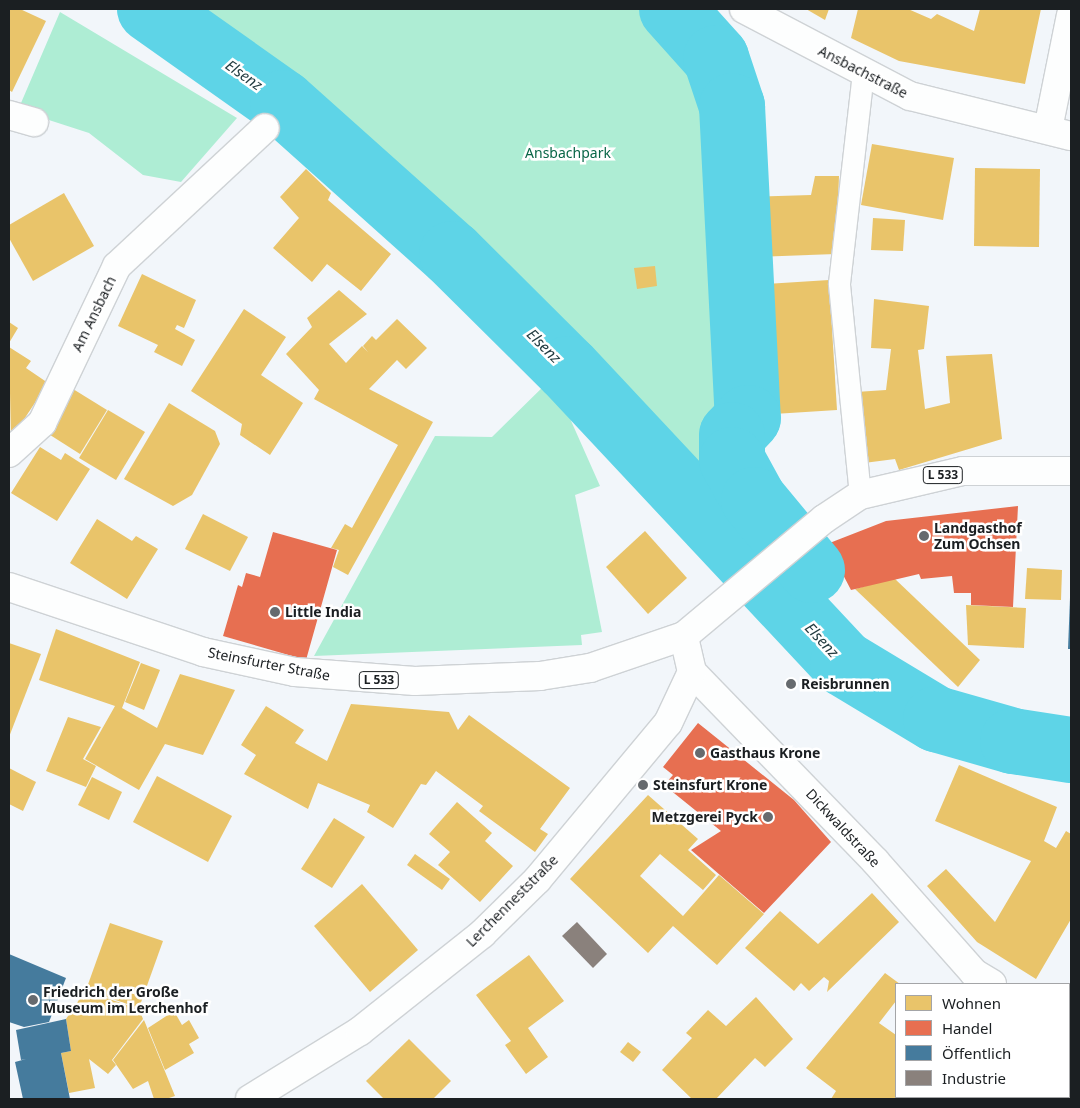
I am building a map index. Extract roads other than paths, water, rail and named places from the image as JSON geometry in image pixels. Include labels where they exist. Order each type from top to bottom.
[{"type":"street","name":"Ansbachstraße","points":[[744,9],[910,96],[1060,133]]},
{"type":"street","points":[[1060,133],[1071,15]]},
{"type":"street","name":"Am Ansbach","points":[[9,453],[42,423],[117,266],[265,128]]},
{"type":"street","name":"L 533","points":[[684,636],[740,592],[824,519],[860,495],[964,471],[1071,471]]},
{"type":"street","name":"Steinsfurter Straße","points":[[9,587],[203,652],[351,678],[540,676],[590,668],[684,636]]},
{"type":"street","points":[[684,636],[692,672]]},
{"type":"street","name":"Dickwaldstraße","points":[[692,672],[875,862],[974,973],[990,983]]},
{"type":"street","name":"Lerchenneststraße","points":[[250,1099],[360,1031],[482,934],[537,880],[624,779],[668,724],[692,672]]},
{"type":"lane","points":[[860,495],[839,284],[863,73]]},
{"type":"waterway","name":"Elsenz","points":[[150,9],[283,103],[452,254],[568,369],[843,663],[936,719],[1013,741],[1071,750]]},
{"type":"waterway","name":"Elsenz","points":[[672,9],[716,58],[732,106],[748,418],[732,435],[732,460],[754,500],[812,570]]},
{"type":"place","name":"Landgasthof Zum Ochsen","points":[[924,536]]},
{"type":"place","name":"Little India","points":[[275,612]]},
{"type":"place","name":"Reisbrunnen","points":[[791,684]]},
{"type":"place","name":"Gasthaus Krone","points":[[700,753]]},
{"type":"place","name":"Steinsfurt Krone","points":[[643,785]]},
{"type":"place","name":"Metzgerei Pyck","points":[[768,817]]},
{"type":"place","name":"Friedrich der Große Museum im Lerchenhof","points":[[33,1000]]},
{"type":"park label","name":"Ansbachpark","points":[[568,153]]}]
